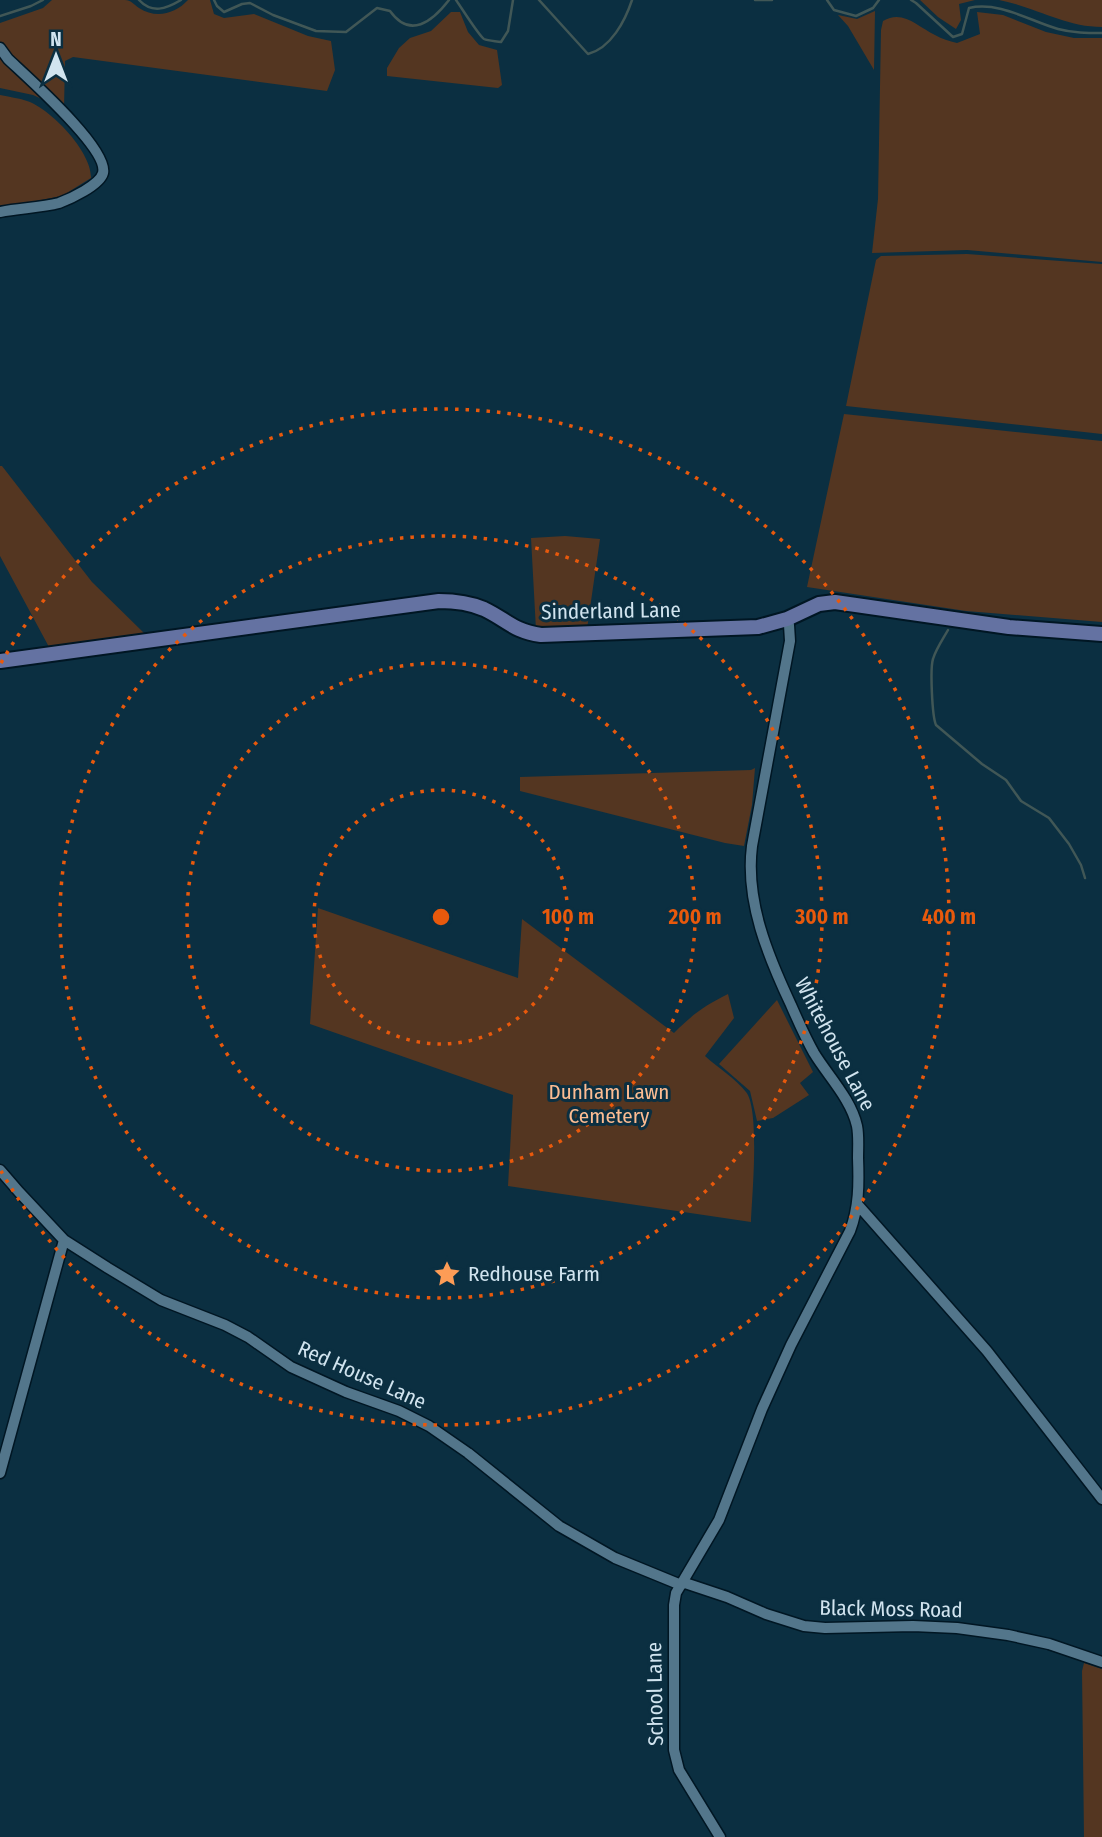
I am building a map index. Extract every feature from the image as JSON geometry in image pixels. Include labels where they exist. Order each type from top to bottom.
[{"type":"street","points":[[0,48],[85,134],[101,158],[103,166],[103,173],[98,181],[70,198],[49,205],[0,212]]},
{"type":"street","name":"Sinderland Lane","points":[[0,661],[439,601],[471,604],[520,631],[541,635],[747,628],[787,619],[819,604],[844,602],[1009,627],[1102,634]]},
{"type":"street","name":"Whitehouse Lane","points":[[681,1583],[719,1520],[762,1409],[791,1345],[850,1231],[858,1205],[857,1126],[847,1102],[811,1049],[772,965],[752,885],[752,846],[790,641],[787,619]]},
{"type":"street","name":"Red House Lane","points":[[0,1171],[64,1240],[108,1268],[161,1300],[248,1337],[291,1367],[429,1426],[468,1453],[559,1526],[615,1558],[681,1583]]},
{"type":"street","points":[[858,1205],[987,1351],[1102,1499]]},
{"type":"street","points":[[0,1473],[64,1240]]},
{"type":"street","name":"Black Moss Road","points":[[681,1583],[804,1626],[957,1628],[1039,1642],[1102,1662]]},
{"type":"street","name":"School Lane","points":[[681,1583],[674,1605],[674,1750],[679,1770],[720,1837]]},
{"type":"green space","points":[[52,0],[127,0],[145,11],[159,14],[171,12],[188,0],[210,0],[214,14],[224,18],[254,14],[308,36],[331,41],[335,70],[327,91],[73,57],[65,61],[64,109],[33,95],[0,88],[0,23],[43,8]]},
{"type":"green space","points":[[920,0],[975,0],[959,4],[961,20],[956,29]]},
{"type":"green space","points":[[999,0],[1102,0],[1102,27],[1075,24]]},
{"type":"green space","points":[[875,11],[874,70],[848,26],[838,15],[857,19]]},
{"type":"green space","points":[[451,12],[460,12],[468,32],[479,45],[497,50],[502,85],[498,88],[387,76],[387,68],[399,48],[410,38],[431,31]]},
{"type":"green space","points":[[977,12],[1003,15],[1046,32],[1074,38],[1102,38],[1102,262],[967,250],[872,253],[878,199],[883,21],[904,18],[940,38],[957,43],[980,34]]},
{"type":"green space","points":[[0,95],[27,101],[58,122],[78,144],[90,168],[91,178],[62,196],[0,208]]},
{"type":"green space","points":[[967,254],[1102,264],[1102,434],[846,406],[876,260],[881,256]]},
{"type":"green space","points":[[844,414],[1102,441],[1102,622],[966,611],[807,587]]},
{"type":"green space","points":[[0,466],[92,582],[145,634],[49,647],[0,556]]},
{"type":"green space","points":[[565,536],[600,539],[587,629],[536,630],[531,538]]},
{"type":"green space","points":[[755,768],[752,805],[744,846],[520,791],[520,777]]},
{"type":"green space","name":"Dunham Lawn Cemetery","points":[[318,908],[518,978],[522,919],[674,1033],[699,1011],[728,994],[734,1018],[705,1056],[742,1087],[750,1101],[754,1134],[751,1222],[508,1186],[513,1095],[310,1024]]},
{"type":"green space","points":[[777,1000],[813,1072],[800,1083],[809,1095],[773,1118],[757,1121],[750,1091],[719,1064]]},
{"type":"green space","points":[[1084,1663],[1102,1669],[1102,1837],[1084,1837]]},
{"type":"waterway","points":[[0,16],[43,0]]},
{"type":"waterway","points":[[139,0],[154,9],[170,6],[181,0]]},
{"type":"waterway","points":[[214,0],[224,12],[250,3],[316,31],[346,32],[377,8],[390,11],[405,24],[421,24],[428,21],[449,0]]},
{"type":"waterway","points":[[456,0],[482,37],[501,42],[508,31],[513,0]]},
{"type":"waterway","points":[[539,0],[588,54],[610,40],[621,25],[632,0]]},
{"type":"waterway","points":[[755,0],[772,0]]},
{"type":"waterway","points":[[827,0],[834,10],[856,16],[873,8],[879,0]]},
{"type":"waterway","points":[[911,0],[953,37],[962,34],[969,8],[980,7],[1003,9],[1064,30],[1102,33]]},
{"type":"waterway","points":[[948,630],[932,664],[936,725],[982,764],[1006,780],[1021,801],[1049,818],[1069,844],[1085,878]]},
{"type":"place","name":"Redhouse Farm","points":[[447,1274]]}]
